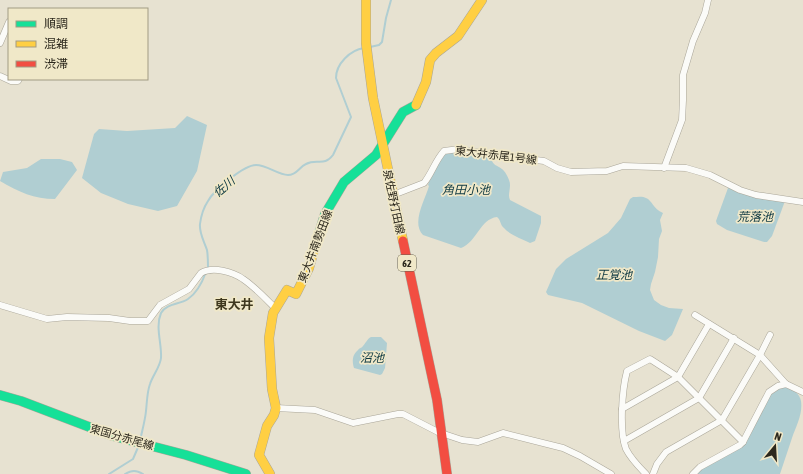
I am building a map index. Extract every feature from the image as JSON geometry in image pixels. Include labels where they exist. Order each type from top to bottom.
[{"type":"street","name":"泉佐野打田線","points":[[366,0],[366,43],[373,98],[392,195],[437,400],[446,474]]},
{"type":"street","name":"東大井南勢田線","points":[[276,408],[272,389],[269,338],[273,314],[287,290],[296,294],[309,268],[325,214],[344,182],[376,155],[382,143],[388,138],[403,112],[417,105],[426,82],[430,60],[436,53],[458,36],[482,0]]},
{"type":"street","points":[[664,168],[682,120],[683,76],[693,41],[708,0]]},
{"type":"street","points":[[0,43],[8,24]]},
{"type":"street","points":[[9,80],[18,80]]},
{"type":"street","name":"東大井赤尾1号線","points":[[392,195],[424,183],[437,159],[444,151],[459,149],[544,161],[557,168],[572,172],[607,171],[623,166],[686,168],[710,175],[740,190],[756,195],[803,202]]},
{"type":"street","points":[[0,305],[47,319],[67,317],[148,321],[160,305],[189,289],[207,271],[218,270],[237,276],[244,280],[276,309]]},
{"type":"street","points":[[695,315],[760,355],[786,384],[803,392]]},
{"type":"street","points":[[622,409],[678,377],[709,324]]},
{"type":"street","points":[[653,474],[657,464],[666,452],[722,420],[770,336]]},
{"type":"street","points":[[624,441],[699,398],[734,338]]},
{"type":"street","points":[[646,474],[632,461],[626,448],[624,441],[622,409],[624,380],[627,371],[650,359],[678,377],[743,442]]},
{"type":"street","points":[[693,474],[700,467],[740,445],[769,392],[778,386],[786,384]]},
{"type":"street","name":"東国分赤尾線","points":[[0,395],[21,401],[95,430],[186,455],[246,474]]},
{"type":"street","points":[[270,474],[259,455],[267,426],[274,415],[276,408],[315,410],[353,423],[359,423],[373,418],[403,414],[442,433],[462,440],[478,442],[503,433],[563,448],[611,474]]},
{"type":"water","points":[[187,116],[207,125],[197,171],[177,206],[158,211],[128,204],[101,193],[82,178],[94,134],[99,129],[127,131],[175,128]]},
{"type":"water","name":"角田小池","points":[[452,152],[463,152],[492,157],[492,162],[503,170],[509,179],[510,200],[541,216],[541,223],[535,241],[530,243],[509,233],[497,217],[486,222],[471,241],[461,248],[423,235],[418,224],[420,211],[435,168],[446,154]]},
{"type":"water","points":[[41,159],[60,159],[72,162],[77,170],[55,199],[40,198],[27,194],[0,181],[3,172],[27,168]]},
{"type":"water","name":"荒落池","points":[[731,187],[785,201],[772,236],[767,242],[727,230],[717,224],[716,221],[728,188]]},
{"type":"water","name":"正覚池","points":[[633,197],[643,197],[648,199],[663,213],[660,220],[662,231],[659,239],[658,257],[650,290],[654,300],[661,305],[669,308],[683,309],[672,335],[665,341],[639,331],[582,303],[548,295],[546,292],[556,269],[566,259],[608,233],[621,218],[630,199]]},
{"type":"water","name":"沼池","points":[[371,337],[381,337],[387,343],[385,368],[380,375],[354,368],[353,365],[353,358],[358,349],[363,347]]},
{"type":"water","points":[[786,386],[793,390],[800,398],[801,411],[780,474],[696,474],[701,468],[742,445],[770,395]]},
{"type":"waterway","name":"佐川","points":[[370,47],[379,45],[382,42],[391,0]]},
{"type":"waterway","name":"佐川","points":[[208,268],[207,250],[201,234],[200,224],[204,209],[211,196],[237,173],[251,166],[260,165],[284,175],[291,175],[310,162],[323,162],[330,159],[351,117],[336,78],[338,68],[345,58],[359,49],[364,48]]},
{"type":"waterway","name":"佐川","points":[[140,441],[149,387],[161,358],[159,318],[166,307],[185,301],[191,297],[199,287],[206,272]]},
{"type":"waterway","name":"佐川","points":[[109,474],[133,459],[139,445]]},
{"type":"waterway","points":[[125,474],[134,471],[143,474]]},
{"type":"traffic: fast","points":[[316,243],[325,214],[344,182],[376,155],[403,112],[416,105]]},
{"type":"traffic: fast","points":[[0,395],[21,401],[113,436],[186,455],[246,474]]},
{"type":"traffic: slow","points":[[366,0],[366,43],[373,98],[403,241]]},
{"type":"traffic: slow","points":[[416,105],[426,82],[430,60],[436,53],[458,36],[482,0]]},
{"type":"traffic: slow","points":[[270,474],[259,455],[267,426],[274,415],[276,408],[272,389],[269,338],[273,313],[287,290],[296,294],[309,268],[316,243]]},
{"type":"traffic: jam","points":[[403,241],[437,400],[447,474]]},
{"type":"district","name":"東大井","points":[[234,304]]}]
